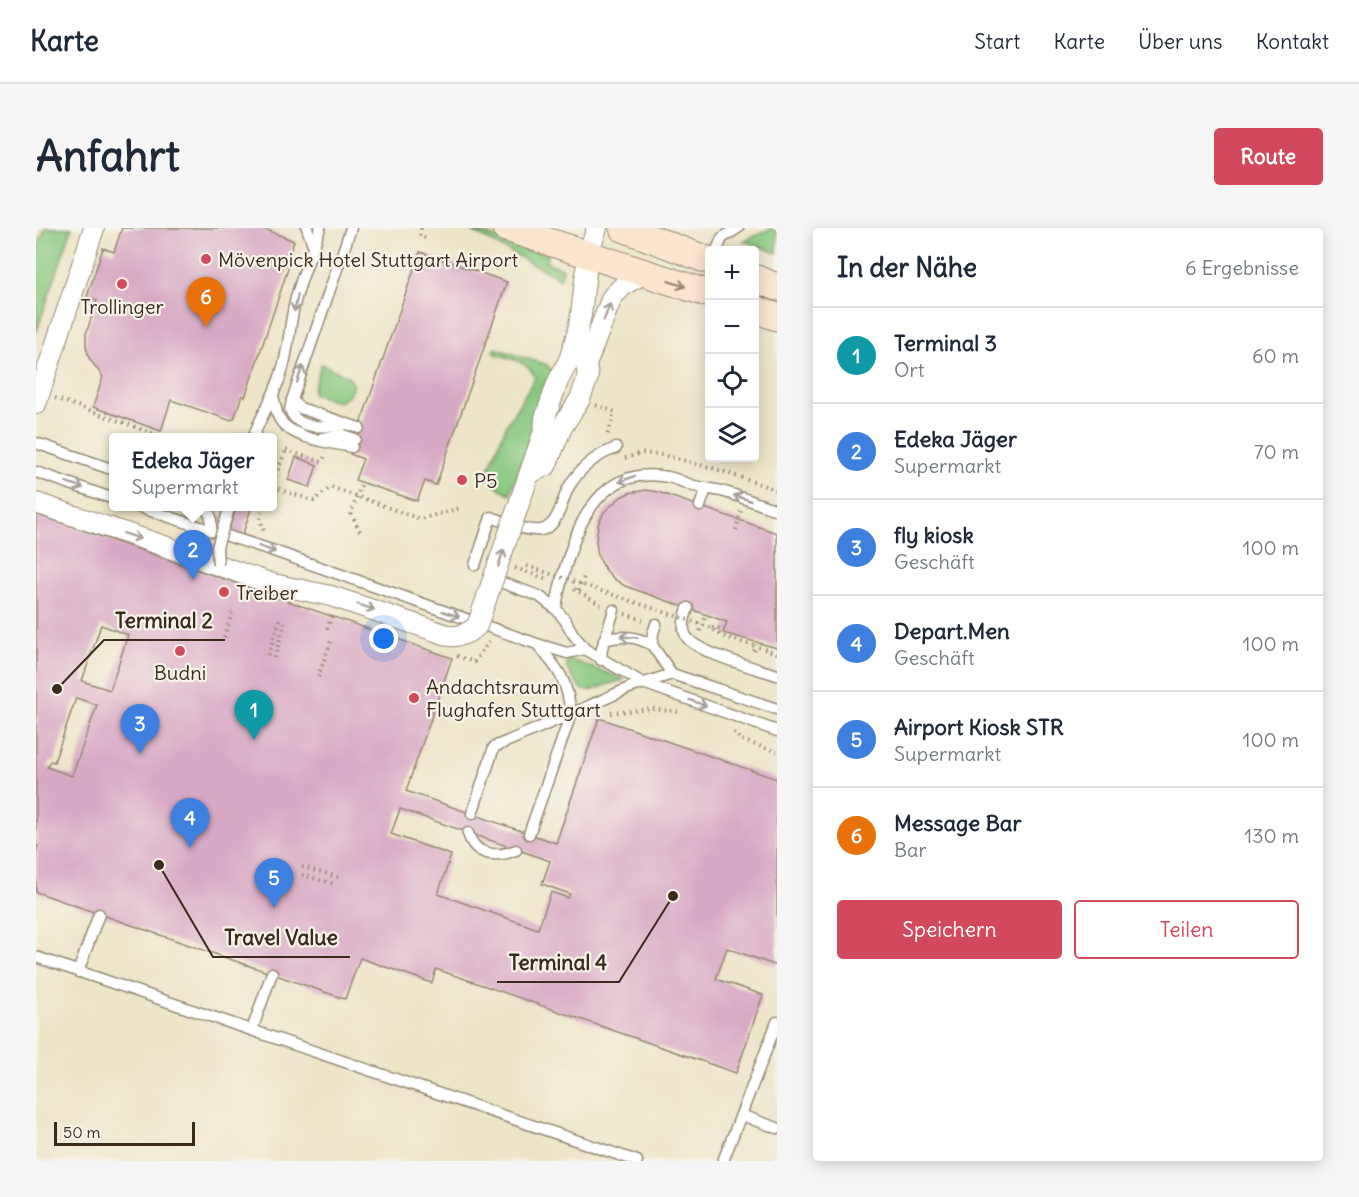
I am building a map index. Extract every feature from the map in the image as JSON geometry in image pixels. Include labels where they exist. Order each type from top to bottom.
[{"type":"main road","points":[[506,228],[705,292]]},
{"type":"main road","points":[[623,228],[705,259]]},
{"type":"main road","points":[[759,280],[777,286]]},
{"type":"main road","points":[[759,311],[777,317]]},
{"type":"street","points":[[38,399],[94,228]]},
{"type":"street","points":[[576,366],[588,254],[597,228]]},
{"type":"street","points":[[36,502],[273,584],[331,596],[457,637],[471,630],[480,619],[544,431],[552,399],[576,366],[612,297],[625,284],[645,273]]},
{"type":"street","points":[[530,473],[546,466],[562,427],[580,399],[588,377],[576,366]]},
{"type":"lane","points":[[307,228],[314,247]]},
{"type":"lane","points":[[255,433],[260,416],[273,396],[286,358],[295,303],[320,228]]},
{"type":"lane","points":[[273,396],[280,419],[292,431],[316,439],[355,438],[346,424],[300,408],[292,400],[351,228]]},
{"type":"lane","points":[[719,246],[722,238],[738,228]]},
{"type":"lane","points":[[36,443],[109,468]]},
{"type":"lane","points":[[475,565],[491,517],[531,530],[549,527],[555,520],[569,485],[578,474],[597,456],[616,448]]},
{"type":"lane","points":[[36,472],[109,497]]},
{"type":"lane","points":[[556,609],[573,544],[586,514],[606,490],[623,480],[644,475],[669,478],[720,491],[777,510]]},
{"type":"lane","points":[[700,506],[706,489]]},
{"type":"lane","points":[[148,511],[271,550],[537,644],[567,653],[585,649]]},
{"type":"lane","points":[[207,511],[211,517],[211,531]]},
{"type":"lane","points":[[218,565],[217,547],[229,511]]},
{"type":"lane","points":[[503,583],[539,596],[566,620],[573,634],[585,649],[643,683],[777,731]]},
{"type":"lane","points":[[688,608],[684,618],[684,630],[690,641],[708,652],[777,675]]},
{"type":"lane","points":[[601,660],[604,640],[614,610]]},
{"type":"lane","points":[[652,645],[652,633],[656,624]]},
{"type":"lane","points":[[604,640],[618,636],[638,638],[652,645],[672,674]]},
{"type":"lane","points":[[529,834],[571,714],[566,683],[537,644]]},
{"type":"lane","points":[[472,814],[494,747],[643,683],[672,674],[777,709]]},
{"type":"lane","points":[[468,833],[470,841],[482,851],[494,855],[516,850]]},
{"type":"lane","points":[[78,972],[99,914]]},
{"type":"lane","points":[[36,957],[637,1161]]},
{"type":"lane","points":[[252,1030],[272,973]]},
{"type":"lane","points":[[723,1161],[777,1022]]},
{"type":"lane","points":[[741,1115],[777,1128]]},
{"type":"path","points":[[421,228],[420,236],[428,239]]},
{"type":"path","points":[[38,399],[150,433]]},
{"type":"path","points":[[591,403],[615,412]]},
{"type":"path","points":[[277,471],[286,450],[322,462]]},
{"type":"path","points":[[360,531],[351,514],[362,482]]},
{"type":"path","points":[[277,488],[314,501],[331,488],[420,519],[461,508]]},
{"type":"path","points":[[736,530],[742,508]]},
{"type":"path","points":[[508,566],[579,590],[598,605],[656,624]]},
{"type":"path","points":[[527,566],[712,627],[725,629]]},
{"type":"path","points":[[579,590],[584,577]]},
{"type":"path","points":[[327,629],[333,611]]},
{"type":"path","points":[[224,637],[232,613]]},
{"type":"path","points":[[268,655],[280,619]]},
{"type":"path","points":[[274,658],[286,621]]},
{"type":"path","points":[[712,627],[722,636],[777,653]]},
{"type":"path","points":[[684,630],[699,632]]},
{"type":"path","points":[[318,677],[332,638]]},
{"type":"path","points":[[754,651],[756,645]]},
{"type":"path","points":[[729,730],[736,733],[741,740],[777,752]]},
{"type":"path","points":[[302,867],[338,877]]},
{"type":"path","points":[[302,875],[334,884]]},
{"type":"green space","points":[[45,228],[72,228],[36,333],[36,254]]},
{"type":"green space","points":[[466,228],[548,254],[546,262],[563,269],[560,279]]},
{"type":"green space","points":[[772,228],[777,228],[777,253],[744,241]]},
{"type":"green space","points":[[495,348],[547,365],[553,376],[510,494],[495,486],[488,471],[506,426],[535,378],[523,364],[493,353]]},
{"type":"green space","points":[[321,364],[348,376],[353,384],[350,393],[344,399],[338,402],[312,393]]},
{"type":"green space","points":[[568,659],[624,680],[589,691],[584,690],[573,679],[566,667]]},
{"type":"building","points":[[122,228],[262,228],[294,241],[286,265],[289,266],[245,397],[242,395],[234,419],[229,420],[171,400],[161,431],[93,407],[103,377],[89,358],[86,346],[86,334],[97,300],[87,297],[103,248],[114,252]]},
{"type":"building","points":[[420,252],[507,282],[436,485],[425,481],[417,501],[355,480],[363,459],[350,454]]},
{"type":"building","points":[[296,457],[317,465],[310,487],[288,480]]},
{"type":"building","points":[[646,490],[658,492],[777,533],[777,648],[723,633],[727,622],[625,586],[605,569],[598,556],[596,541],[598,525],[604,512],[621,497]]},
{"type":"building","points":[[235,511],[250,511],[242,536],[228,531]]},
{"type":"building","points":[[36,514],[452,658],[406,791],[556,843],[599,718],[777,779],[777,966],[727,948],[716,979],[763,995],[736,1073],[436,969],[432,983],[360,958],[345,999],[36,892],[38,846],[36,846]],"holes":[[[101,625],[128,635],[110,690],[82,681]],[[76,698],[97,705],[72,776],[47,767],[50,761],[54,762]],[[400,809],[550,861],[542,884],[570,894],[568,898],[551,892],[538,929],[438,894],[451,855],[391,834]]]},
{"type":"place","name":"Mövenpick Hotel Stuttgart Airport","points":[[206,259]]},
{"type":"place","name":"Trollinger","points":[[122,284]]},
{"type":"place","name":"Message Bar","points":[[206,327]]},
{"type":"place","name":"P5","points":[[462,480]]},
{"type":"place","name":"Edeka Jäger","points":[[193,580]]},
{"type":"place","name":"Treiber","points":[[224,592]]},
{"type":"place","name":"Budni","points":[[180,651]]},
{"type":"place","name":"Terminal 2","points":[[57,689]]},
{"type":"place","name":"Andachtsraum Flughafen Stuttgart","points":[[414,698]]},
{"type":"place","name":"Terminal 3","points":[[254,740]]},
{"type":"place","name":"fly kiosk","points":[[140,754]]},
{"type":"place","name":"Depart.Men","points":[[190,848]]},
{"type":"place","name":"Travel Value","points":[[159,865]]},
{"type":"place","name":"Terminal 4","points":[[673,896]]},
{"type":"place","name":"Airport Kiosk STR","points":[[274,908]]}]
